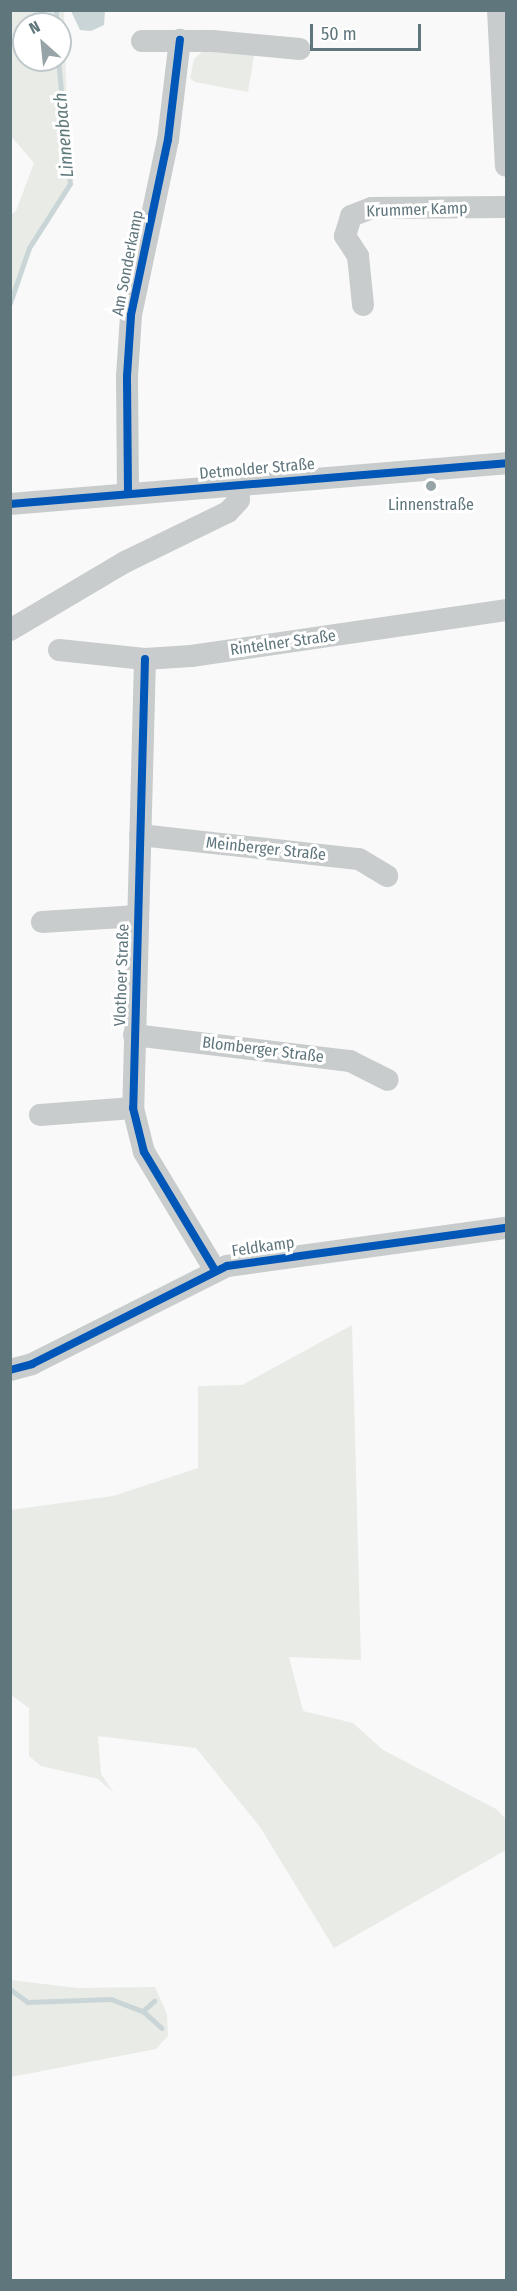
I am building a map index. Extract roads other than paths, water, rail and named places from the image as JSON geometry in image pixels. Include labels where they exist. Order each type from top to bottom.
[{"type":"street","points":[[498,10],[507,166]]},
{"type":"street","points":[[142,41],[180,40],[300,49]]},
{"type":"street","name":"Am Sonderkamp","points":[[128,493],[126,376],[131,315],[168,140],[180,40]]},
{"type":"street","name":"Krummer Kamp","points":[[363,305],[358,256],[345,236],[351,216],[372,208],[507,207]]},
{"type":"street","name":"Detmolder Straße","points":[[10,504],[507,463]]},
{"type":"street","points":[[10,630],[125,562],[228,512],[239,500],[238,484]]},
{"type":"street","name":"Rintelner Straße","points":[[59,650],[145,659],[507,610]]},
{"type":"street","name":"Vlothoer Straße","points":[[145,659],[133,1108],[139,1138],[153,1170],[215,1270]]},
{"type":"street","name":"Meinberger Straße","points":[[140,835],[359,860],[387,876]]},
{"type":"street","points":[[42,922],[138,916]]},
{"type":"street","name":"Blomberger Straße","points":[[134,1035],[350,1061],[388,1080]]},
{"type":"street","points":[[40,1115],[133,1108]]},
{"type":"street","name":"Feldkamp","points":[[10,1370],[32,1364],[215,1270],[507,1228]]},
{"type":"waterway","name":"Linnenbach","points":[[10,303],[29,248],[70,184],[59,72]]},
{"type":"waterway","points":[[10,1989],[28,2002],[111,1999],[143,2011],[162,2028]]},
{"type":"waterway","points":[[143,2011],[154,2001]]},
{"type":"place","name":"Linnenstraße","points":[[431,486]]}]
